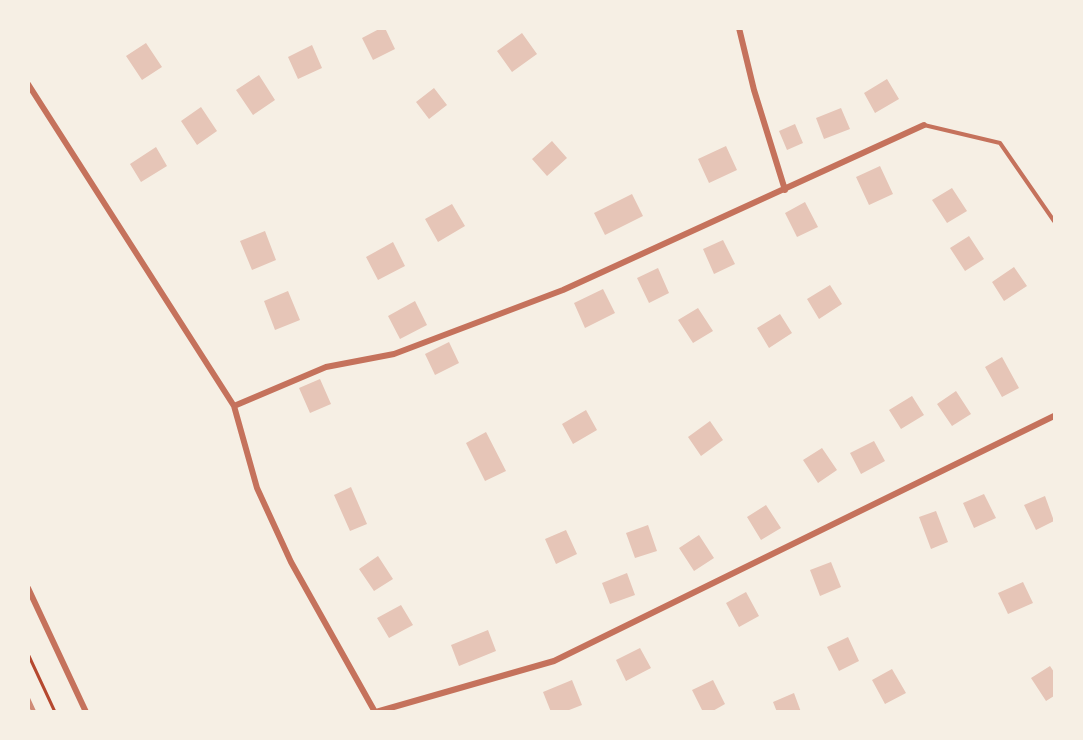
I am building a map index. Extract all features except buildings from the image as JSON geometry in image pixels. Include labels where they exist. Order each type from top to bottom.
[{"type":"street","points":[[739,28],[754,90],[785,190]]},
{"type":"street","points":[[28,84],[234,406],[257,488],[291,562],[375,711],[554,661],[1054,416]]},
{"type":"street","points":[[234,406],[326,367],[394,354],[563,290],[924,125]]},
{"type":"street","points":[[28,588],[86,711]]},
{"type":"lane","points":[[924,125],[1000,144],[1054,221]]},
{"type":"path","points":[[28,654],[55,711]]},
{"type":"railway","points":[[28,699],[34,712]]}]
